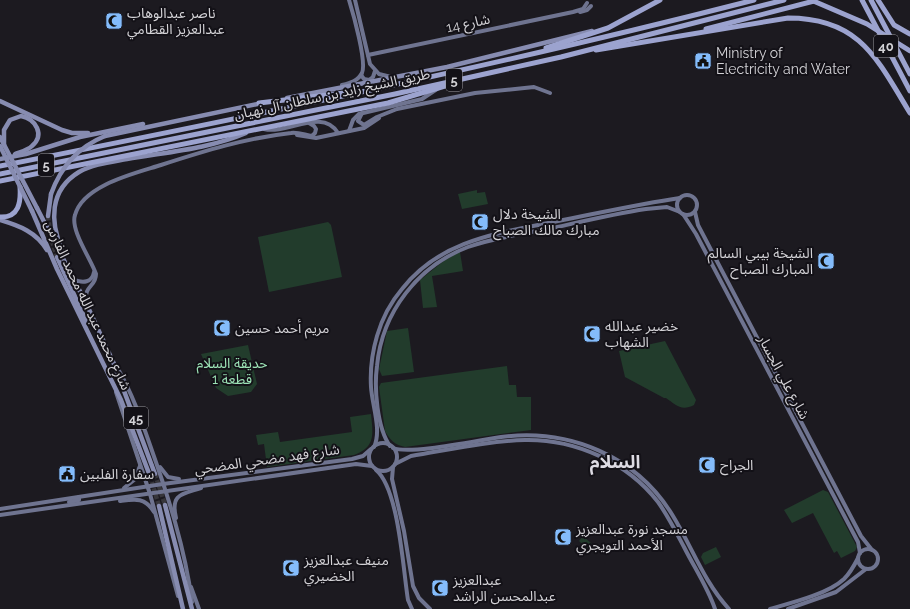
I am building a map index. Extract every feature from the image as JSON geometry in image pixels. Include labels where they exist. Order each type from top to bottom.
[{"type":"highway","points":[[728,7],[745,0]]},
{"type":"highway","name":"طريق الشيخ زايد بن سلطان آل نهيان","points":[[0,166],[359,93],[514,59],[754,0]]},
{"type":"highway","name":"طريق الشيخ زايد بن سلطان آل نهيان","points":[[0,174],[471,77],[583,51],[784,0]]},
{"type":"highway","points":[[811,0],[867,24],[910,51]]},
{"type":"highway","points":[[680,36],[817,0]]},
{"type":"highway","name":"40","points":[[861,0],[910,91]]},
{"type":"highway","name":"40","points":[[872,0],[910,74]]},
{"type":"highway","points":[[878,0],[894,25],[910,34]]},
{"type":"highway","points":[[514,59],[608,28],[659,1]]},
{"type":"highway","points":[[583,51],[603,50],[788,18],[806,18],[834,24],[854,36],[870,51],[910,113]]},
{"type":"highway","name":"5","points":[[250,131],[388,103],[437,90],[471,77]]},
{"type":"highway","points":[[259,103],[333,94],[359,93]]},
{"type":"highway","points":[[0,180],[58,170],[250,131]]},
{"type":"highway","points":[[0,217],[9,216],[19,207],[21,198],[20,187]]},
{"type":"main road","points":[[0,159],[106,133],[405,76],[608,28]]},
{"type":"main road","points":[[0,101],[67,132],[106,133]]},
{"type":"main road","points":[[0,159],[30,148],[37,141],[37,127],[33,121],[22,116],[14,117],[8,121],[2,135],[2,146],[20,187],[34,210]]},
{"type":"main road","points":[[65,262],[54,228],[54,213],[60,193],[75,175],[86,169],[100,165],[214,143],[250,131]]},
{"type":"main road","points":[[48,216],[51,194],[60,174],[72,158],[84,147],[106,133]]},
{"type":"main road","points":[[2,146],[34,210]]},
{"type":"main road","name":"شارع محمد عبد الله محمد الفارس","points":[[34,210],[65,262],[114,364],[155,474]]},
{"type":"main road","name":"شارع محمد عبد الله محمد الفارس","points":[[34,210],[116,391],[150,476]]},
{"type":"main road","points":[[0,220],[22,227],[33,234],[42,242],[55,258]]},
{"type":"main road","points":[[165,505],[192,609]]},
{"type":"main road","points":[[158,506],[183,608]]},
{"type":"street","points":[[317,92],[350,83],[361,75],[364,69],[349,0]]},
{"type":"street","points":[[355,0],[370,64],[375,71],[389,77],[405,76]]},
{"type":"street","points":[[586,1],[588,6],[591,6],[592,0]]},
{"type":"street","name":"شارع 14","points":[[573,12],[583,9],[586,1]]},
{"type":"street","name":"شارع 14","points":[[368,55],[586,10],[591,6]]},
{"type":"street","points":[[361,75],[364,79],[370,79],[374,76],[375,71]]},
{"type":"street","points":[[362,113],[358,121],[363,125],[402,108],[489,91],[534,87],[550,93]]},
{"type":"street","points":[[349,131],[354,118],[362,113],[422,99],[437,90]]},
{"type":"street","points":[[285,134],[313,138],[349,131],[369,126],[386,114]]},
{"type":"street","points":[[264,128],[275,130],[309,123],[325,122],[333,126],[338,133]]},
{"type":"street","points":[[86,303],[87,290],[96,278],[94,269],[76,231],[74,221],[78,208],[95,191],[128,175],[198,151],[296,132],[312,136],[316,132],[316,128],[309,123]]},
{"type":"street","points":[[412,609],[408,600],[400,541],[386,481],[372,466],[369,460],[377,437],[371,377],[374,347],[386,312],[405,284],[419,270],[440,254],[476,239],[657,201],[680,198],[688,195],[694,198],[697,204],[695,212],[688,215],[667,207],[657,207],[561,226],[469,247],[445,258],[428,270]]},
{"type":"street","points":[[680,198],[677,204],[681,213]]},
{"type":"street","points":[[657,201],[657,207]]},
{"type":"street","name":"شارع علي الجسار","points":[[695,212],[697,222],[709,246],[815,449],[864,540],[872,550]]},
{"type":"street","name":"شارع علي الجسار","points":[[681,213],[694,229],[858,542],[860,553]]},
{"type":"street","points":[[565,220],[566,225]]},
{"type":"street","points":[[560,221],[561,226]]},
{"type":"street","points":[[704,248],[709,246]]},
{"type":"street","points":[[430,609],[419,598],[413,586],[404,531],[392,477],[397,457],[383,432],[376,383],[377,365],[382,340],[393,313],[410,287],[441,258],[440,254]]},
{"type":"street","points":[[74,280],[82,282],[88,281],[93,277],[94,269]]},
{"type":"street","points":[[393,313],[390,309],[405,284]]},
{"type":"street","points":[[751,338],[755,334]]},
{"type":"street","points":[[751,338],[758,338]]},
{"type":"street","points":[[114,364],[129,391],[153,454],[177,528]]},
{"type":"street","points":[[116,391],[148,486],[175,586],[183,608]]},
{"type":"street","points":[[375,420],[381,419]]},
{"type":"street","points":[[373,448],[384,443],[392,447],[409,450],[521,435],[553,436],[586,445],[615,458],[639,476],[660,496],[712,588],[729,609]]},
{"type":"street","points":[[521,435],[523,440]]},
{"type":"street","points":[[523,440],[527,436],[553,436]]},
{"type":"street","points":[[376,470],[385,471],[411,456],[523,440],[558,443],[596,454],[626,472],[659,503],[674,528],[715,609]]},
{"type":"street","name":"شارع فهد مضحي المضحي","points":[[79,497],[148,486],[345,460],[359,457],[373,448]]},
{"type":"street","points":[[810,451],[815,449]]},
{"type":"street","points":[[153,454],[163,473],[170,478],[218,477]]},
{"type":"street","points":[[345,460],[345,465]]},
{"type":"street","points":[[816,462],[821,460]]},
{"type":"street","points":[[118,491],[134,481],[140,464]]},
{"type":"street","name":"شارع فهد مضحي المضحي","points":[[98,501],[345,465],[362,464],[372,466]]},
{"type":"street","points":[[192,609],[189,582],[174,507],[177,498],[184,492],[207,485]]},
{"type":"street","points":[[390,496],[392,494],[396,495]]},
{"type":"street","points":[[655,499],[660,496]]},
{"type":"street","points":[[45,508],[78,501],[79,497]]},
{"type":"street","points":[[0,509],[79,497]]},
{"type":"street","points":[[0,515],[98,501],[138,499],[149,505],[156,516]]},
{"type":"street","points":[[659,503],[663,500]]},
{"type":"street","points":[[770,609],[805,598],[835,585],[848,576],[860,553],[866,550],[872,550],[877,556],[877,563],[874,567],[866,569],[840,590],[788,609]]},
{"type":"street","points":[[858,558],[859,564],[866,569]]},
{"type":"street","points":[[189,582],[199,609]]},
{"type":"street","points":[[806,609],[809,602]]},
{"type":"street","points":[[796,607],[802,609]]},
{"type":"green space","points":[[477,190],[477,193],[485,192],[488,204],[462,209],[458,194]]},
{"type":"green space","points":[[328,222],[331,225],[342,277],[269,292],[258,237]]},
{"type":"green space","points":[[460,252],[463,271],[432,276],[437,307],[423,308],[420,280],[445,260]]},
{"type":"green space","points":[[408,328],[414,372],[382,376],[379,369],[387,331]]},
{"type":"green space","points":[[665,341],[696,400],[694,405],[685,408],[675,405],[666,398],[625,377],[619,351]]},
{"type":"green space","name":"حديقة السلام قطعة 1","points":[[248,345],[257,384],[251,392],[228,396],[216,388],[201,354]]},
{"type":"green space","points":[[507,366],[509,385],[516,385],[517,397],[531,397],[531,430],[405,447],[393,442],[385,431],[379,387],[381,383]]},
{"type":"green space","points":[[371,414],[372,439],[370,444],[361,452],[354,455],[267,467],[264,444],[258,445],[256,435],[278,432],[280,442],[352,432],[350,417]]},
{"type":"green space","points":[[823,490],[828,492],[857,547],[855,551],[841,558],[837,551],[834,553],[813,513],[792,523],[784,510]]},
{"type":"green space","points":[[583,536],[592,544],[588,549],[579,541]]},
{"type":"green space","points":[[716,547],[721,557],[705,565],[701,557],[703,553]]},
{"type":"tunnel","points":[[48,216],[50,232]]},
{"type":"tunnel","points":[[52,241],[57,257]]},
{"type":"tunnel","points":[[155,474],[165,505]]},
{"type":"tunnel","points":[[150,476],[159,506]]},
{"type":"place","name":"ناصر عبدالوهاب عبدالعزيز القطامي","points":[[114,21]]},
{"type":"place","name":"Ministry of Electricity and Water","points":[[703,61]]},
{"type":"place","name":"الشيخة دلال مبارك مالك الصباح","points":[[480,222]]},
{"type":"place","name":"الشيخة بيبي السالم المبارك الصباح","points":[[826,261]]},
{"type":"place","name":"مريم أحمد حسين","points":[[222,328]]},
{"type":"place","name":"خضير عبدالله الشهاب","points":[[592,334]]},
{"type":"place","name":"الجراح","points":[[707,465]]},
{"type":"place","name":"سفارة الفلبين","points":[[67,474]]},
{"type":"place","name":"مسجد نورة عبدالعزيز الأحمد التويجري","points":[[563,537]]},
{"type":"place","name":"منيف عبدالعزيز الخضيري","points":[[291,568]]},
{"type":"place","name":"عبدالعزيز عبدالمحسن الراشد","points":[[440,588]]},
{"type":"district","name":"السلام","points":[[615,462]]}]
